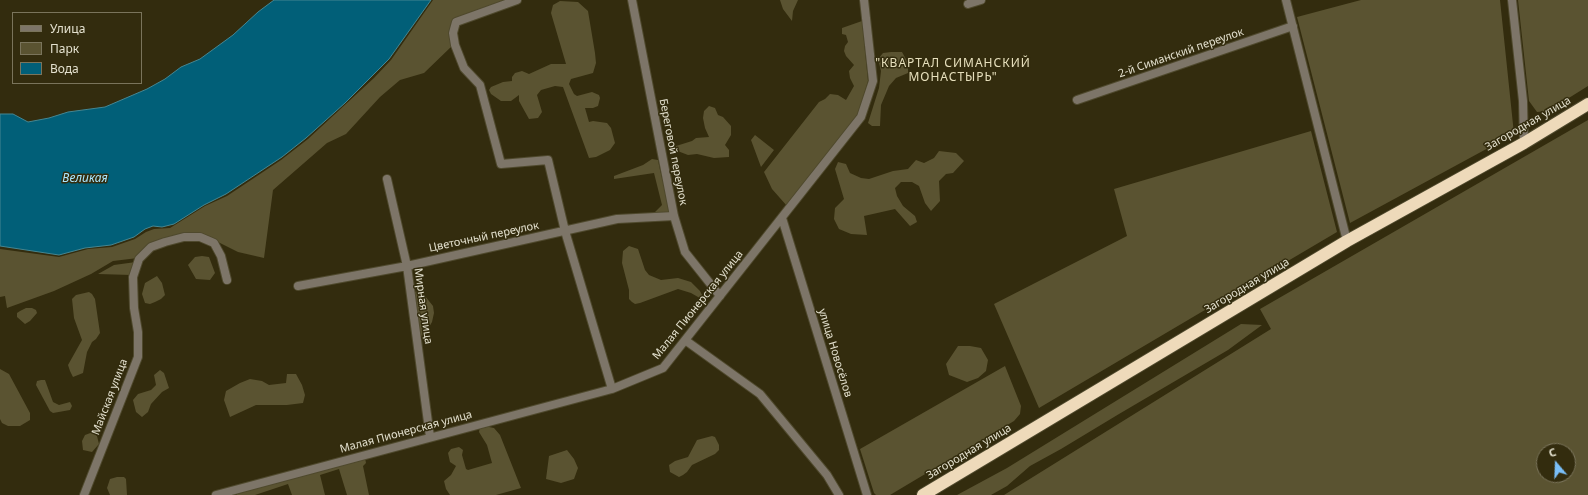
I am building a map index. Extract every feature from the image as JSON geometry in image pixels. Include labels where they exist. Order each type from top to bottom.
[{"type":"highway","name":"Загородная улица","points":[[922,495],[1347,241],[1524,143],[1588,104]]},
{"type":"street","points":[[517,0],[456,22],[453,33],[455,45],[464,68],[480,86],[501,164],[548,160],[565,231],[612,388]]},
{"type":"street","name":"Береговой переулок","points":[[632,0],[674,216],[686,252],[720,296]]},
{"type":"street","name":"Малая Пионерская улица","points":[[216,495],[612,388],[663,368],[861,117],[873,81],[864,0]]},
{"type":"street","points":[[968,4],[980,0]]},
{"type":"street","points":[[1286,0],[1347,241]]},
{"type":"street","points":[[1512,0],[1523,101],[1524,143]]},
{"type":"street","name":"2-й Симанский переулок","points":[[1077,100],[1292,26]]},
{"type":"street","name":"Мирная улица","points":[[387,179],[406,266],[430,437]]},
{"type":"street","name":"Цветочный переулок","points":[[298,286],[406,266],[617,219],[674,216]]},
{"type":"street","name":"улица Новосёлов","points":[[782,218],[867,495]]},
{"type":"street","name":"Майская улица","points":[[84,495],[138,357],[138,332],[134,308],[133,276],[139,259],[151,247],[165,242],[184,237],[200,238],[214,243],[221,256],[227,280]]},
{"type":"street","points":[[685,340],[760,394],[827,475],[839,495]]},
{"type":"green space","points":[[433,0],[510,0],[454,19],[452,46],[424,73],[400,80],[380,97],[346,134],[327,143],[273,190],[264,258],[238,252],[214,240],[183,234],[138,258],[113,261],[91,274],[54,291],[7,308],[5,296],[0,297],[0,249],[59,257],[88,249],[112,247],[135,239],[154,229],[170,228],[205,206],[227,196],[281,160],[308,139],[374,78],[391,60]]},
{"type":"green space","points":[[780,0],[798,0],[793,11],[792,21],[783,9]]},
{"type":"green space","points":[[1361,0],[1500,0],[1514,134],[1350,223],[1297,17]]},
{"type":"green space","points":[[1518,0],[1588,0],[1588,86],[1548,111],[1537,112],[1529,101]]},
{"type":"green space","points":[[560,1],[578,2],[588,11],[596,63],[593,73],[571,79],[569,84],[574,94],[577,96],[592,92],[599,95],[600,98],[598,106],[593,108],[585,108],[589,122],[593,121],[607,123],[611,128],[615,143],[610,150],[596,157],[589,158],[563,87],[555,86],[541,90],[537,95],[542,112],[538,118],[529,119],[519,101],[519,95],[511,101],[501,101],[491,94],[489,90],[491,87],[503,82],[512,81],[512,77],[515,73],[522,71],[529,74],[551,64],[566,64],[551,13],[553,5]]},
{"type":"green space","points":[[862,21],[868,81],[857,117],[787,206],[772,189],[764,172],[819,102],[830,94],[838,95],[846,100],[854,86],[850,78],[849,71],[854,65],[846,56],[844,51],[848,42],[846,35],[842,34],[842,28]]},
{"type":"green space","points":[[902,52],[908,63],[908,73],[896,78],[889,86],[881,105],[880,126],[872,126],[868,123],[879,88],[881,71],[878,59],[883,53]]},
{"type":"green space","points":[[709,106],[715,108],[718,115],[723,117],[731,126],[731,135],[725,145],[729,150],[729,157],[714,158],[697,154],[688,155],[675,150],[676,146],[692,141],[696,138],[709,137],[703,118],[704,111]]},
{"type":"green space","points":[[1588,120],[1588,495],[1004,495],[1271,329],[1260,309]]},
{"type":"green space","points":[[1311,131],[1337,232],[1039,408],[994,304],[1127,236],[1114,189]]},
{"type":"green space","points":[[755,135],[774,150],[761,167],[751,140]]},
{"type":"green space","points":[[939,151],[956,153],[964,161],[953,173],[946,174],[939,181],[940,201],[931,211],[925,203],[919,186],[912,182],[901,182],[895,188],[897,196],[903,206],[915,216],[917,222],[910,226],[895,209],[864,216],[867,235],[851,234],[839,229],[834,219],[835,208],[844,199],[835,169],[838,162],[846,164],[850,173],[861,178],[869,179],[893,171],[908,169],[916,160],[924,163],[934,158]]},
{"type":"green space","points":[[652,159],[658,160],[670,208],[668,214],[653,214],[662,205],[654,173],[614,179],[614,176],[643,165]]},
{"type":"green space","points":[[629,246],[638,249],[645,270],[649,275],[661,280],[678,278],[691,282],[700,291],[705,301],[691,293],[678,289],[640,303],[635,304],[632,302],[629,299],[629,290],[622,263],[623,251]]},
{"type":"green space","points":[[195,257],[209,257],[215,273],[210,280],[196,279],[188,265]]},
{"type":"green space","points":[[136,262],[131,275],[98,274],[114,265]]},
{"type":"green space","points":[[157,276],[162,283],[165,295],[161,299],[150,304],[145,303],[142,294],[145,283]]},
{"type":"green space","points":[[421,291],[433,306],[434,313],[432,322],[424,336],[419,335],[413,292]]},
{"type":"green space","points":[[89,292],[95,299],[100,333],[92,342],[87,352],[83,373],[73,377],[68,365],[82,340],[74,318],[72,299],[76,295]]},
{"type":"green space","points":[[26,308],[32,308],[36,310],[37,313],[25,324],[17,317],[17,313]]},
{"type":"green space","points":[[1241,324],[1262,325],[1228,350],[1030,466],[1007,486],[991,495],[957,495],[1007,468]]},
{"type":"green space","points":[[958,346],[981,348],[988,360],[986,371],[978,378],[967,382],[949,375],[946,364]]},
{"type":"green space","points":[[1005,366],[1021,406],[1020,414],[1014,421],[890,495],[876,495],[874,493],[860,449]]},
{"type":"green space","points":[[0,369],[9,374],[30,413],[30,420],[20,426],[8,426],[2,423],[0,419]]},
{"type":"green space","points":[[160,370],[164,373],[169,388],[162,392],[151,404],[148,412],[142,417],[136,412],[133,400],[138,394],[151,390],[156,385],[154,375]]},
{"type":"green space","points":[[287,374],[296,374],[305,395],[303,403],[287,405],[256,405],[230,417],[224,400],[226,391],[250,379],[262,381],[269,385],[286,383]]},
{"type":"green space","points":[[45,380],[53,402],[59,405],[70,402],[72,406],[70,410],[53,413],[50,411],[36,385],[37,381]]},
{"type":"green space","points":[[484,426],[494,428],[500,435],[521,488],[496,495],[450,495],[446,489],[444,481],[451,475],[456,466],[450,462],[448,453],[451,449],[459,447],[463,450],[462,455],[466,469],[468,470],[492,463],[487,445],[479,432],[480,427]]},
{"type":"green space","points":[[93,432],[97,436],[99,444],[92,452],[83,450],[82,441],[85,435]]},
{"type":"green space","points":[[712,436],[715,437],[719,445],[719,450],[715,454],[692,465],[687,472],[679,477],[670,472],[669,465],[675,461],[688,457],[697,440]]},
{"type":"green space","points":[[567,450],[574,459],[578,468],[574,479],[561,483],[546,479],[549,456]]},
{"type":"green space","points":[[365,458],[366,463],[363,466],[369,495],[347,495],[339,469],[320,475],[325,495],[292,495],[288,484],[255,495],[237,495],[236,492]]},
{"type":"green space","points":[[124,477],[126,479],[127,495],[110,495],[107,488],[110,479]]},
{"type":"water","name":"Великая","points":[[274,0],[431,0],[389,59],[345,103],[306,138],[282,157],[226,194],[204,205],[174,224],[162,227],[153,226],[145,229],[134,237],[111,245],[85,248],[59,255],[0,246],[0,114],[13,114],[28,122],[49,118],[68,112],[105,107],[147,89],[165,79],[181,67],[200,59],[233,35],[258,12]]},
{"type":"district","name":"\"КВАРТАЛ СИМАНСКИЙ МОНАСТЫРЬ\"","points":[[953,71]]}]
